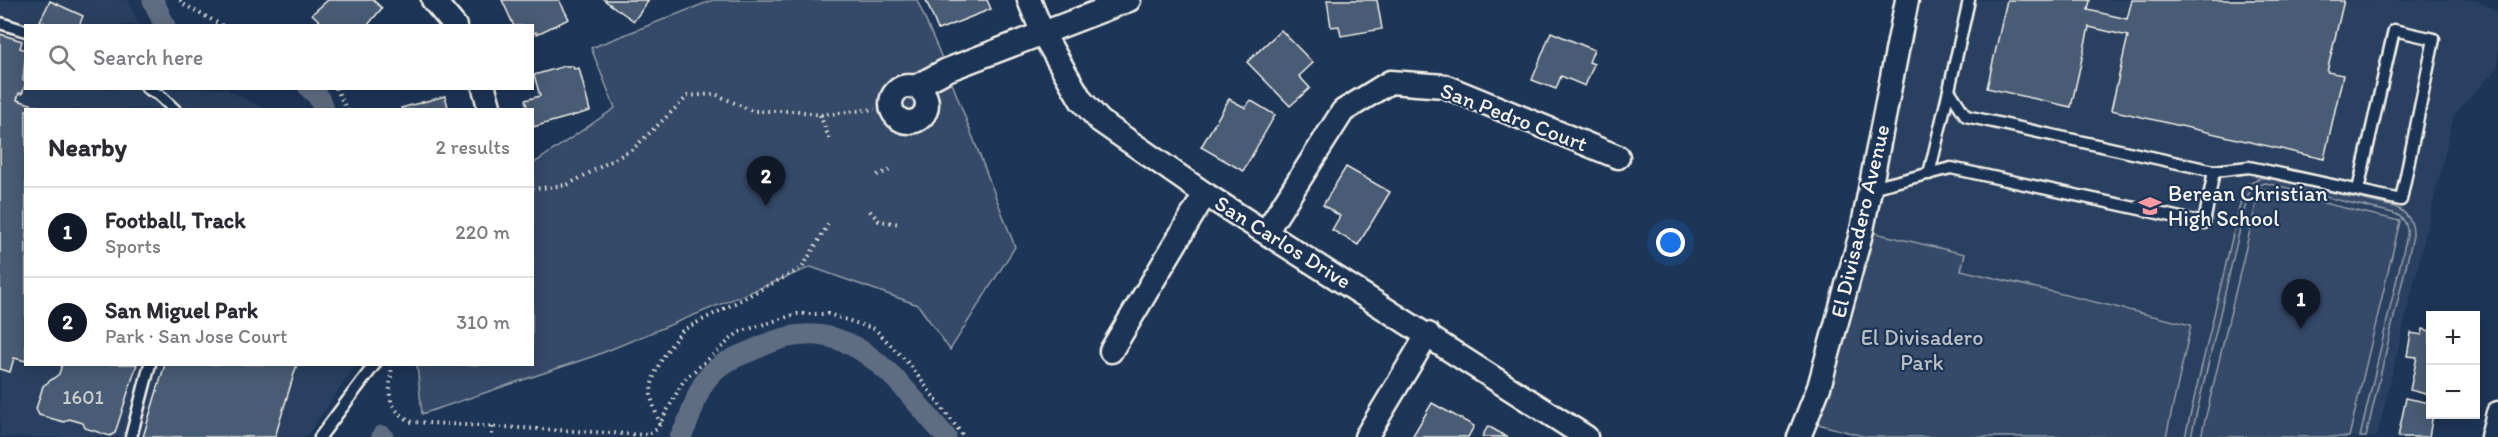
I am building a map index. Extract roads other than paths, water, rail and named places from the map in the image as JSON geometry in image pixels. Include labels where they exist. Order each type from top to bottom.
[{"type":"street","points":[[433,0],[453,24]]},
{"type":"street","name":"San Carlos Drive","points":[[1029,0],[1043,34],[1081,100],[1100,121],[1205,194],[1428,334],[1586,437]]},
{"type":"street","points":[[915,87],[947,70],[1129,0]]},
{"type":"street","name":"El Divisadero Avenue","points":[[1799,437],[1819,387],[1862,230],[1907,0]]},
{"type":"street","name":"San Pedro Court","points":[[1266,232],[1343,111],[1390,82],[1444,86],[1618,157]]},
{"type":"street","points":[[485,90],[489,108]]},
{"type":"street","points":[[1111,351],[1205,194]]},
{"type":"street","points":[[1366,437],[1428,334]]},
{"type":"street","points":[[2492,437],[2498,413]]},
{"type":"lane","points":[[1929,174],[1969,0]]},
{"type":"lane","points":[[0,23],[24,30]]},
{"type":"lane","points":[[1949,90],[1966,116],[2214,171],[2249,166],[2401,200],[2434,39],[2394,30],[2358,190]]},
{"type":"lane","points":[[150,90],[173,108]]},
{"type":"lane","points":[[1870,188],[1951,168],[2204,223],[2214,171]]},
{"type":"lane","points":[[131,437],[149,366]]},
{"type":"lane","points":[[320,437],[373,366]]},
{"type":"waterway","points":[[153,0],[164,24]]},
{"type":"waterway","points":[[311,90],[318,96],[323,108]]},
{"type":"waterway","points":[[680,437],[700,389],[721,365],[762,346],[793,336],[820,335],[845,342],[868,355],[889,373],[946,437]]},
{"type":"place","name":"San Miguel Park","points":[[766,206]]},
{"type":"place","name":"Berean Christian High School","points":[[2150,206]]},
{"type":"place","name":"Football, Track","points":[[2301,329]]},
{"type":"park label","name":"El Divisadero Park","points":[[1922,350]]}]
